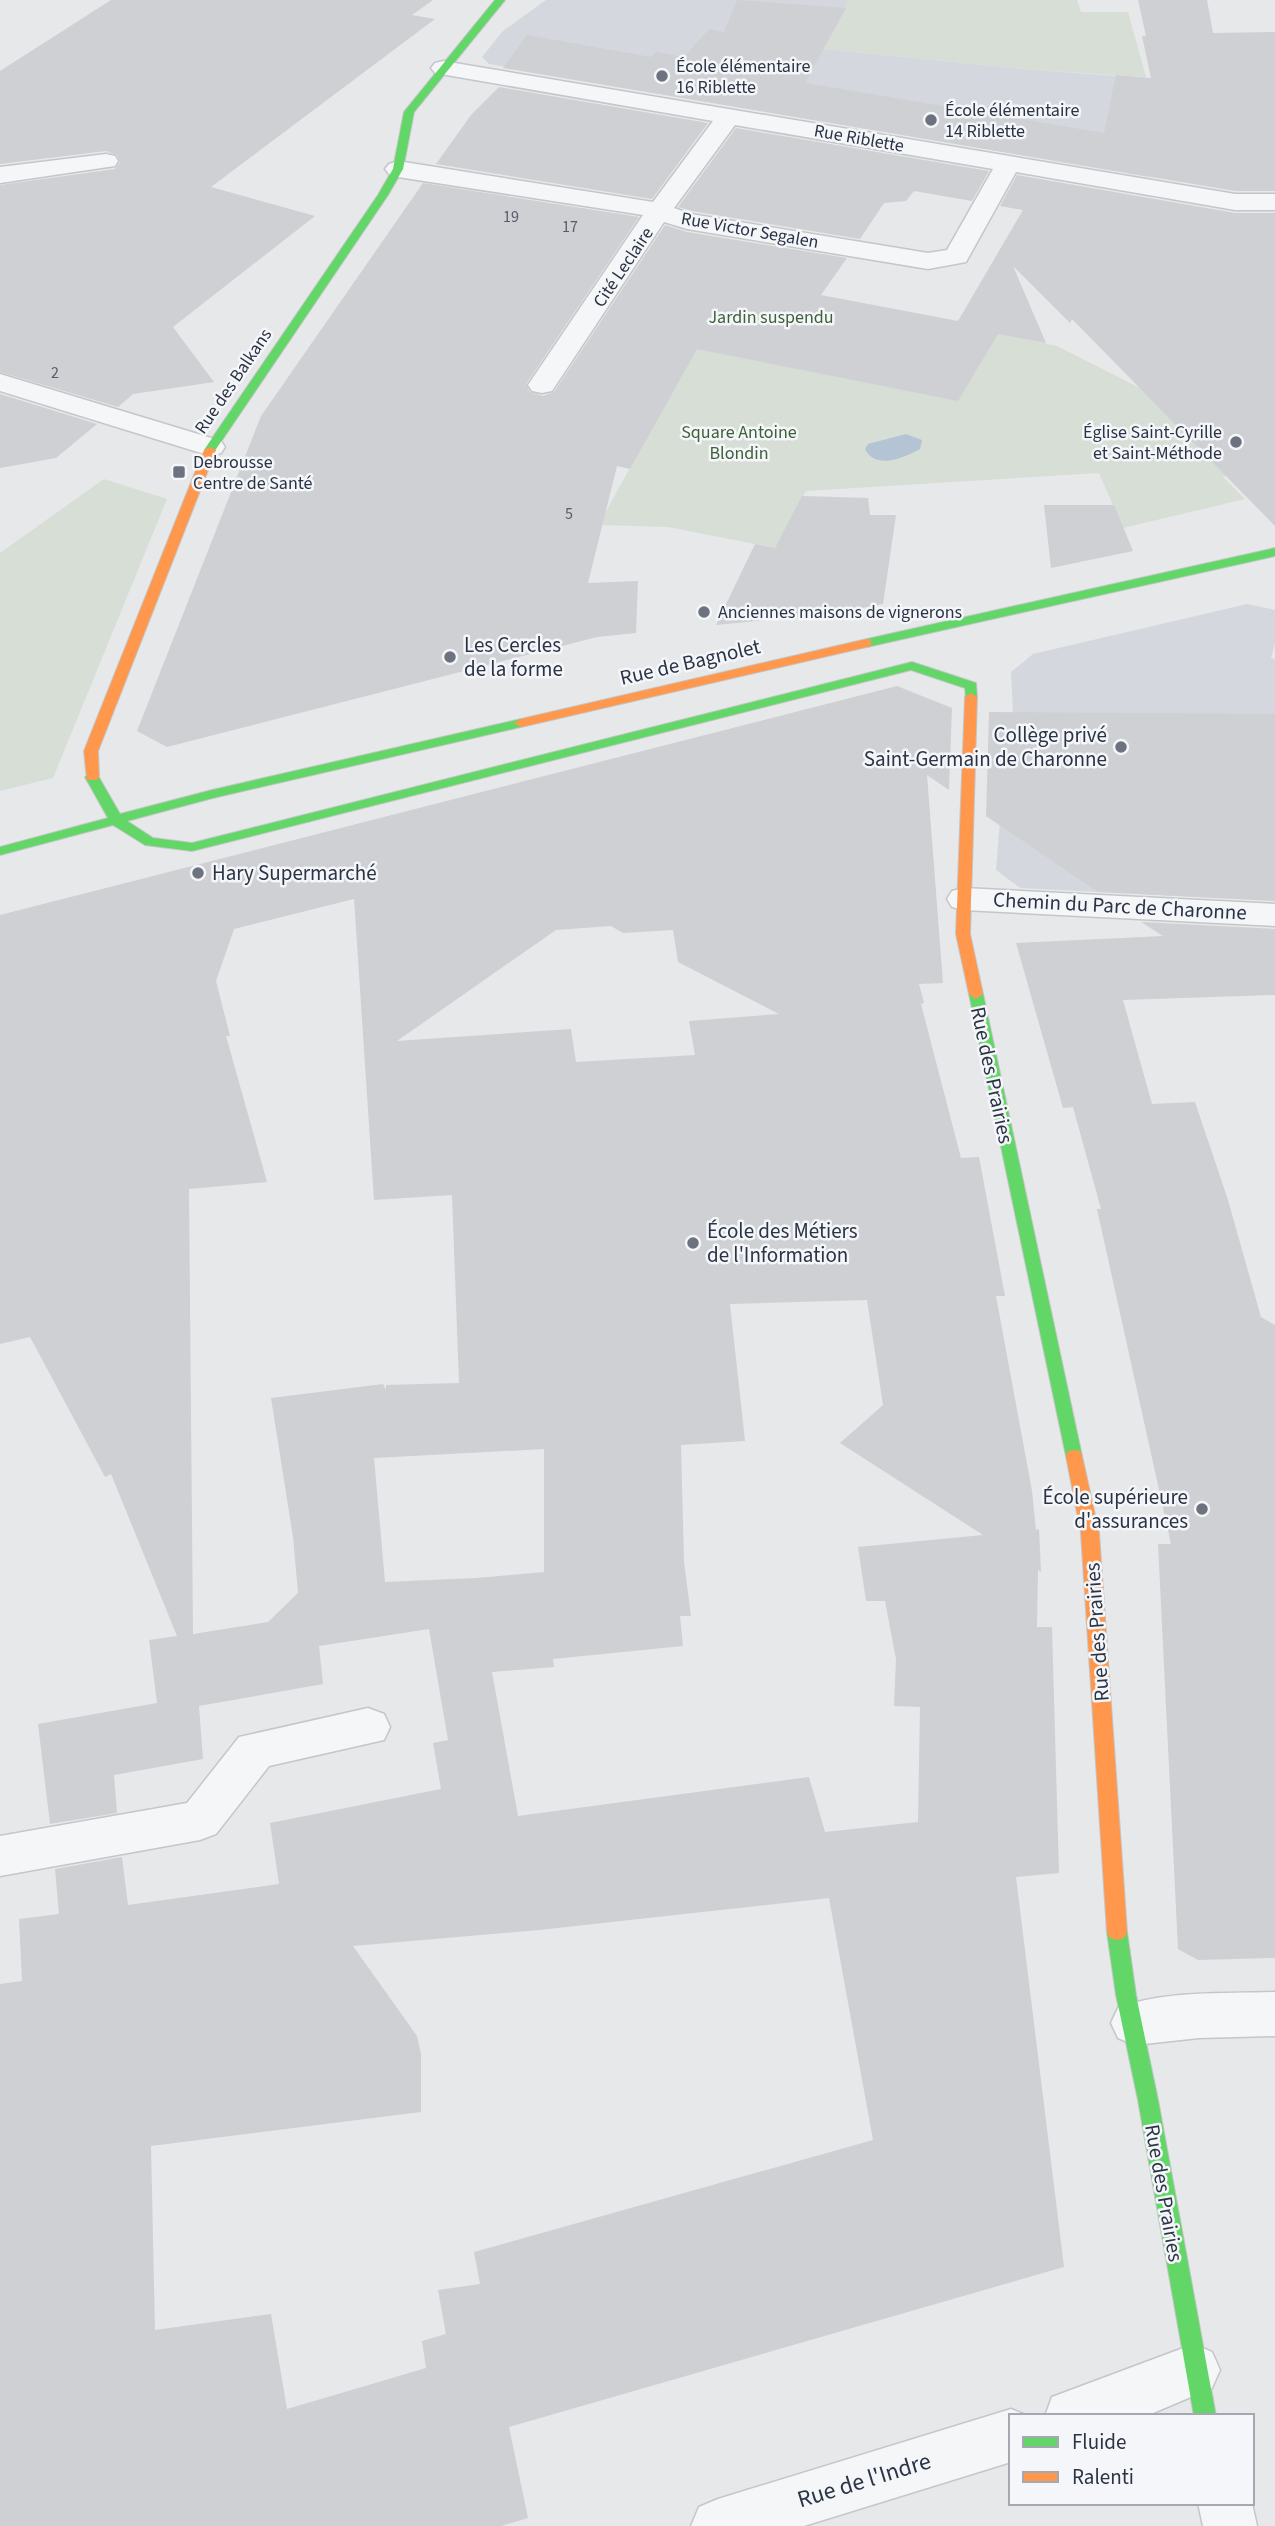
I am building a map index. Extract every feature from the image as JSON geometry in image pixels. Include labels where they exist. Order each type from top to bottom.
[{"type":"street","name":"Rue des Balkans","points":[[117,821],[92,777],[90,751],[211,447],[398,169],[409,112],[500,0]]},
{"type":"street","name":"Rue Riblette","points":[[443,68],[1235,202],[1275,202]]},
{"type":"street","name":"Cité Leclaire","points":[[542,385],[659,211],[729,116]]},
{"type":"street","points":[[0,175],[106,160]]},
{"type":"street","name":"Rue Victor Segalen","points":[[398,169],[481,180],[659,211],[687,221],[928,261],[957,256],[1009,164]]},
{"type":"street","points":[[0,382],[211,447]]},
{"type":"street","name":"Rue de Bagnolet","points":[[0,851],[239,788],[1275,552]]},
{"type":"street","name":"Rue des Prairies","points":[[117,821],[150,842],[192,847],[912,666],[971,686],[963,934],[1090,1534],[1119,1960],[1135,2023],[1199,2393]]},
{"type":"street","name":"Chemin du Parc de Charonne","points":[[964,899],[1275,915]]},
{"type":"street","points":[[0,1856],[200,1820],[255,1750],[368,1727]]},
{"type":"street","points":[[1135,2023],[1199,2016],[1275,2014]]},
{"type":"street","points":[[1077,2414],[1126,2398],[1199,2393]]},
{"type":"street","name":"Rue de l'Indre","points":[[718,2526],[1009,2436]]},
{"type":"street","points":[[1225,2505],[1230,2526]]},
{"type":"shaded area","points":[[546,0],[848,0],[824,49],[1034,70],[1160,79],[1161,134],[1149,177],[489,64],[482,57],[503,31]]},
{"type":"shaded area","points":[[1247,604],[1275,610],[1275,643],[1271,658],[1275,659],[1275,901],[1020,888],[996,870],[1005,761],[1013,713],[1011,672],[1033,654]]},
{"type":"green space","points":[[848,0],[1077,0],[1081,12],[1128,12],[1146,77],[1034,70],[824,49]]},
{"type":"green space","name":"Square Antoine Blondin","points":[[813,294],[1057,346],[1140,388],[1231,475],[1223,477],[1245,499],[1123,528],[1099,473],[806,491],[775,548],[668,527],[602,525],[604,515],[710,323]]},
{"type":"green space","points":[[104,479],[167,499],[53,778],[0,791],[0,553]]},
{"type":"water","points":[[906,434],[922,440],[920,449],[906,456],[883,461],[870,455],[865,449],[868,444]]},
{"type":"building","points":[[111,0],[433,0],[412,15],[435,19],[211,187],[315,216],[173,327],[214,382],[133,394],[118,407],[0,372],[0,185],[115,169],[120,162],[117,155],[106,151],[0,164],[0,71]]},
{"type":"building","points":[[737,0],[846,8],[805,83],[1104,133],[1116,75],[1151,78],[1138,0],[1207,0],[1213,33],[1275,32],[1275,191],[1235,191],[503,68],[527,35],[651,57],[656,52],[684,57],[709,29],[724,32]]},
{"type":"building","points":[[499,87],[708,123],[652,199],[436,164],[471,115]]},
{"type":"building","points":[[736,128],[989,171],[972,201],[914,191],[906,201],[884,203],[860,239],[678,207]]},
{"type":"building","points":[[1017,175],[1235,213],[1275,213],[1275,526],[1072,319],[1070,323],[1013,266],[1046,343],[998,334],[958,401],[697,349],[630,469],[617,466],[588,583],[638,581],[636,633],[597,637],[167,747],[137,731],[261,416],[423,183],[639,217],[526,384],[530,392],[543,396],[554,392],[665,225],[687,232],[847,258],[821,295],[958,321],[1023,210],[1000,206]]},
{"type":"building","points":[[0,394],[97,424],[56,458],[0,468]]},
{"type":"building","points":[[802,496],[868,498],[870,515],[896,515],[883,604],[837,613],[716,625],[755,544],[775,548]]},
{"type":"building","points":[[1044,505],[1114,505],[1133,551],[1051,568]]},
{"type":"building","points":[[897,686],[952,708],[949,790],[927,775],[943,983],[919,984],[924,1003],[921,1004],[961,1158],[979,1157],[1005,1296],[996,1296],[1032,1491],[1036,1530],[1039,1529],[1041,1572],[1038,1570],[1037,1627],[1052,1627],[1059,1873],[1016,1877],[1064,2267],[509,2427],[528,2518],[501,2526],[0,2526],[0,1984],[22,1981],[19,1919],[59,1914],[55,1869],[122,1857],[128,1905],[279,1884],[270,1823],[441,1789],[433,1743],[448,1740],[429,1629],[319,1646],[323,1684],[199,1706],[203,1759],[114,1775],[117,1813],[50,1824],[38,1724],[157,1703],[149,1640],[177,1636],[111,1474],[105,1477],[30,1337],[0,1344],[0,915]],"holes":[[[354,899],[374,1200],[452,1195],[459,1383],[386,1385],[386,1390],[383,1384],[271,1398],[293,1537],[298,1593],[268,1622],[193,1634],[189,1189],[267,1182],[226,1036],[230,1036],[216,981],[234,929]],[[611,926],[623,933],[673,930],[678,962],[779,1014],[689,1021],[695,1055],[576,1062],[571,1029],[397,1041],[556,930]],[[867,1300],[883,1405],[840,1443],[983,1535],[858,1547],[866,1601],[885,1601],[896,1659],[894,1706],[920,1707],[918,1822],[825,1832],[809,1777],[518,1816],[492,1672],[554,1667],[553,1659],[683,1646],[680,1616],[691,1616],[684,1562],[681,1445],[745,1441],[730,1304]],[[544,1449],[544,1572],[385,1582],[374,1458]],[[829,1898],[873,2140],[474,2252],[480,2284],[438,2290],[446,2334],[422,2341],[426,2368],[287,2409],[271,2314],[155,2330],[151,2146],[421,2112],[421,2054],[417,2036],[353,1946],[539,1930]]]},
{"type":"building","points":[[989,712],[1275,714],[1275,901],[1098,892],[986,816]]},
{"type":"building","points":[[1141,922],[1275,929],[1275,995],[1123,1000],[1152,1104],[1195,1102],[1228,1200],[1261,1317],[1275,1325],[1275,1958],[1198,1960],[1178,1949],[1158,1544],[1171,1544],[1097,1209],[1101,1209],[1073,1107],[1063,1108],[1016,943],[1163,936]]},
{"type":"traffic: fast","points":[[210,450],[383,195],[398,169],[409,112],[500,0]]},
{"type":"traffic: fast","points":[[867,643],[1275,552]]},
{"type":"traffic: fast","points":[[92,777],[117,821],[150,842],[192,847],[912,666],[971,686],[971,697]]},
{"type":"traffic: fast","points":[[0,851],[212,794],[521,723]]},
{"type":"traffic: fast","points":[[976,994],[1074,1456]]},
{"type":"traffic: fast","points":[[1117,1932],[1126,1995],[1148,2100],[1205,2414]]},
{"type":"traffic: slow","points":[[92,777],[91,751],[210,450]]},
{"type":"traffic: slow","points":[[521,723],[867,643]]},
{"type":"traffic: slow","points":[[971,697],[963,934],[976,994]]},
{"type":"traffic: slow","points":[[1074,1456],[1090,1533],[1117,1932]]},
{"type":"place","name":"École élémentaire 16 Riblette","points":[[662,76]]},
{"type":"place","name":"École élémentaire 14 Riblette","points":[[931,120]]},
{"type":"place","name":"Église Saint-Cyrille et Saint-Méthode","points":[[1236,442]]},
{"type":"place","name":"Debrousse Centre de Santé","points":[[179,472]]},
{"type":"place","name":"Anciennes maisons de vignerons","points":[[704,612]]},
{"type":"place","name":"Les Cercles de la forme","points":[[450,657]]},
{"type":"place","name":"Collège privé Saint-Germain de Charonne","points":[[1121,747]]},
{"type":"place","name":"Hary Supermarché","points":[[198,873]]},
{"type":"place","name":"École des Métiers de l'Information","points":[[693,1243]]},
{"type":"place","name":"École supérieure d'assurances","points":[[1202,1509]]},
{"type":"park label","name":"Jardin suspendu","points":[[771,317]]}]
